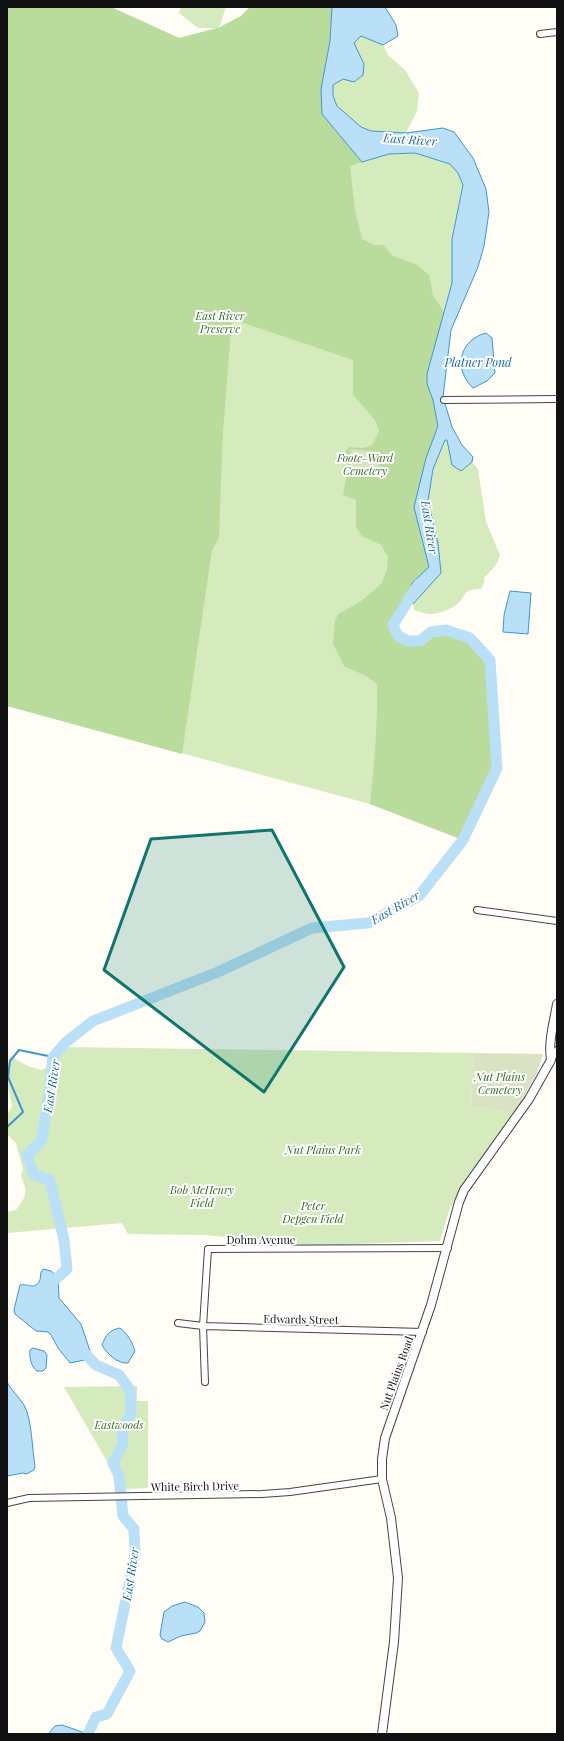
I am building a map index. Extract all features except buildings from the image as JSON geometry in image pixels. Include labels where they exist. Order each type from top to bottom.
[{"type":"street","points":[[540,34],[557,32]]},
{"type":"street","points":[[444,400],[557,399]]},
{"type":"street","points":[[477,910],[557,921]]},
{"type":"street","points":[[551,1060],[551,1042],[557,1004]]},
{"type":"street","name":"Nut Plains Road","points":[[382,1734],[394,1642],[398,1578],[391,1518],[382,1479],[382,1459],[385,1438],[423,1332],[448,1248],[459,1202],[464,1190],[520,1113],[557,1050]]},
{"type":"street","name":"Dohm Avenue","points":[[205,1382],[203,1326],[208,1249],[448,1248]]},
{"type":"street","name":"Edwards Street","points":[[178,1323],[203,1326],[423,1332]]},
{"type":"street","name":"White Birch Drive","points":[[7,1503],[29,1498],[106,1498],[290,1492],[382,1479]]},
{"type":"highlighted area","points":[[272,830],[344,967],[264,1092],[104,970],[151,839]]},
{"type":"green space","name":"East River Preserve","points":[[7,7],[111,7],[179,38],[216,28],[198,28],[179,13],[181,7],[226,7],[219,28],[241,16],[250,7],[332,7],[321,89],[362,162],[389,154],[415,153],[450,164],[458,173],[463,185],[452,239],[452,283],[437,338],[431,464],[432,484],[433,469],[445,440],[447,439],[452,465],[461,471],[472,462],[478,469],[486,522],[500,555],[496,565],[484,578],[484,583],[481,589],[470,590],[456,605],[436,614],[425,614],[414,610],[413,604],[441,573],[438,543],[429,502],[432,549],[422,588],[411,596],[393,626],[404,639],[411,642],[420,641],[435,632],[442,630],[452,631],[470,638],[463,840],[370,804],[7,706]]},
{"type":"green space","name":"East River Preserve","points":[[7,7],[111,7],[179,38],[218,28],[241,16],[250,7],[332,7],[322,114],[362,162],[350,166],[355,210],[362,239],[374,245],[383,245],[393,256],[416,264],[429,275],[433,295],[445,313],[427,374],[427,384],[433,400],[438,426],[426,458],[414,507],[429,567],[412,583],[411,596],[393,626],[398,636],[408,641],[420,641],[431,632],[446,630],[470,638],[490,660],[497,768],[463,840],[370,804],[376,729],[377,684],[366,676],[344,666],[333,644],[335,621],[338,614],[360,602],[382,583],[387,569],[388,557],[381,545],[362,536],[356,527],[356,500],[343,495],[348,466],[343,453],[350,447],[363,448],[372,445],[379,431],[375,420],[353,395],[353,360],[232,319],[223,431],[219,538],[212,550],[182,754],[7,706]]},
{"type":"green space","points":[[361,36],[383,45],[388,55],[405,70],[419,93],[417,111],[406,133],[371,131],[361,127],[337,106],[333,96],[333,85],[364,64],[353,43]]},
{"type":"green space","name":"Foote-Ward Cemetery","points":[[351,449],[380,452],[378,477],[349,476]]},
{"type":"green space","name":"Nut Plains Park","points":[[60,1047],[474,1053],[471,1106],[515,1113],[510,1123],[467,1176],[450,1208],[440,1241],[354,1244],[320,1247],[206,1235],[128,1234],[122,1223],[7,1233],[7,1212],[16,1210],[24,1198],[26,1190],[21,1176],[23,1169],[16,1143],[7,1134],[7,1115],[12,1106],[7,1081],[8,1062],[10,1056],[28,1066],[41,1070],[48,1067]]},
{"type":"green space","name":"Nut Plains Cemetery","points":[[474,1053],[543,1054],[537,1073],[515,1113],[471,1106]]},
{"type":"green space","name":"Eastwoods","points":[[137,1386],[137,1401],[148,1401],[148,1488],[123,1489],[64,1387]]},
{"type":"water","points":[[332,7],[385,7],[396,25],[398,36],[383,45],[361,36],[354,43],[364,64],[363,75],[354,82],[343,79],[333,85],[333,96],[337,106],[361,127],[371,131],[406,133],[443,128],[454,132],[473,158],[486,189],[489,212],[484,246],[478,267],[451,330],[443,397],[452,427],[462,445],[473,457],[472,462],[461,471],[452,465],[447,440],[445,440],[433,469],[428,501],[438,543],[441,573],[413,604],[411,596],[412,583],[429,567],[414,507],[426,458],[438,426],[433,400],[427,384],[427,374],[452,283],[452,239],[463,185],[458,173],[450,164],[415,153],[389,154],[362,162],[322,114],[321,89],[330,41]]},
{"type":"water","name":"Platner Pond","points":[[486,333],[492,338],[495,373],[487,381],[473,388],[463,372],[461,364],[462,356],[465,348],[470,342]]},
{"type":"water","points":[[510,591],[531,593],[528,634],[503,632],[504,615]]},
{"type":"water","points":[[43,1269],[51,1271],[58,1277],[59,1298],[81,1324],[91,1355],[89,1359],[70,1363],[48,1332],[36,1331],[15,1314],[14,1310],[20,1285],[36,1285],[40,1280]]},
{"type":"water","points":[[120,1328],[133,1344],[135,1351],[128,1363],[120,1362],[113,1358],[102,1345],[108,1334],[113,1330]]},
{"type":"water","points":[[33,1348],[44,1351],[47,1355],[46,1368],[43,1371],[37,1371],[32,1364],[30,1359],[30,1350]]},
{"type":"water","points":[[7,1382],[27,1411],[35,1466],[34,1470],[26,1474],[23,1473],[7,1476]]},
{"type":"water","points":[[185,1602],[198,1607],[204,1613],[205,1622],[200,1631],[181,1636],[168,1642],[162,1639],[160,1635],[164,1612],[172,1606]]},
{"type":"water","points":[[62,1725],[88,1734],[48,1734],[55,1726]]},
{"type":"waterway","name":"East River","points":[[51,1287],[51,1283],[67,1269],[64,1240],[50,1180],[34,1175],[27,1155],[42,1140],[53,1057],[66,1042],[93,1021],[218,972],[312,928],[368,923],[419,896],[463,840],[497,768],[490,660],[470,638],[446,630],[431,632],[420,641],[408,641],[398,636],[393,625],[419,584]]},
{"type":"waterway","points":[[7,1127],[23,1112],[8,1077],[10,1061],[19,1050],[53,1057]]},
{"type":"waterway","name":"East River","points":[[80,1348],[96,1365],[119,1375],[130,1390],[131,1413],[122,1429],[123,1444],[113,1463],[119,1476],[123,1516],[134,1529],[135,1555],[116,1648],[130,1671],[107,1714],[96,1717],[88,1734]]},
{"type":"park label","name":"Bob McHenry Field","points":[[202,1195]]},
{"type":"park label","name":"Peter Depgen Field","points":[[313,1211]]}]
